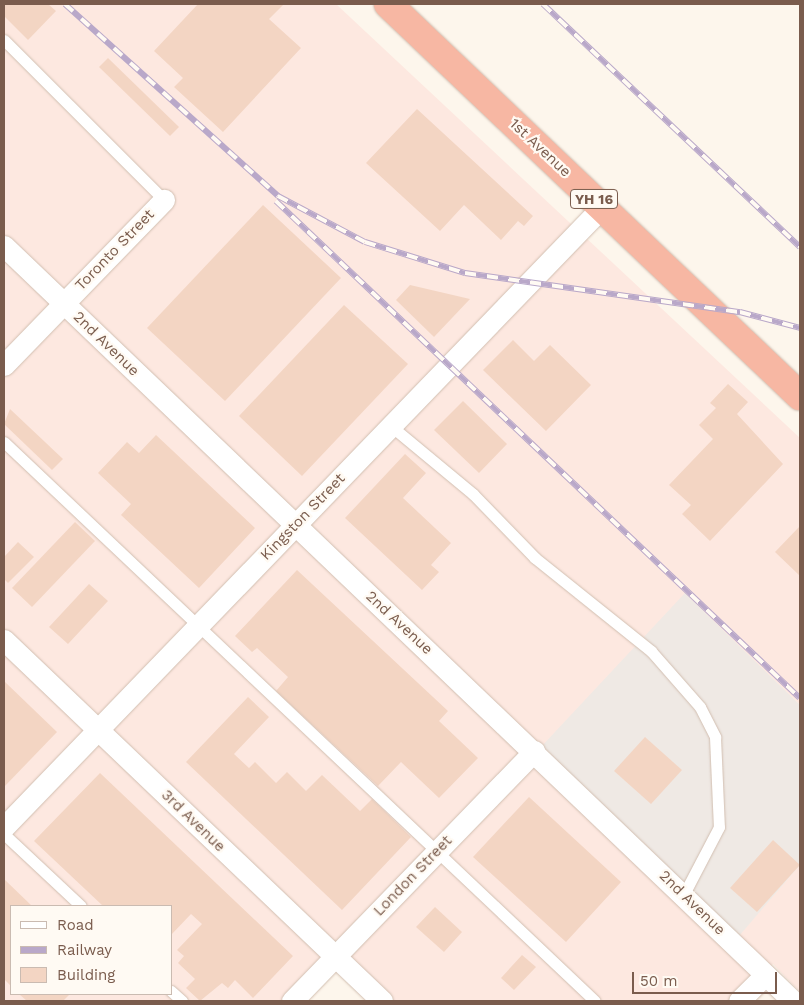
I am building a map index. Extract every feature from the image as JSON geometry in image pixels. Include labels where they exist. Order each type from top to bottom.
[{"type":"highway","name":"1st Avenue","points":[[388,4],[800,396]]},
{"type":"street","name":"Toronto Street","points":[[4,365],[164,200]]},
{"type":"street","name":"Kingston Street","points":[[4,827],[602,206]]},
{"type":"street","name":"2nd Avenue","points":[[4,246],[684,894],[793,1001]]},
{"type":"street","name":"3rd Avenue","points":[[4,640],[382,1001]]},
{"type":"street","name":"London Street","points":[[292,1001],[534,751]]},
{"type":"street","points":[[739,1001],[765,975]]},
{"type":"lane","points":[[4,40],[164,200]]},
{"type":"lane","points":[[391,426],[473,494],[535,558],[651,651],[700,707],[715,737],[719,827],[684,894]]},
{"type":"lane","points":[[4,442],[196,628],[595,1001]]},
{"type":"lane","points":[[4,834],[80,905]]},
{"type":"lane","points":[[172,992],[182,1001]]},
{"type":"shaded area","points":[[4,4],[336,4],[800,438],[800,705],[685,594],[739,935],[800,865],[800,992],[773,964],[739,1001],[391,1001],[346,957],[305,1001],[4,1001]]},
{"type":"shaded area","points":[[685,593],[800,705],[800,865],[739,936],[540,748]]},
{"type":"building","points":[[4,4],[48,4],[56,11],[28,40],[4,16]]},
{"type":"building","points":[[198,4],[284,4],[269,19],[301,48],[223,132],[174,87],[183,78],[154,51]]},
{"type":"building","points":[[108,58],[179,127],[170,136],[99,67]]},
{"type":"building","points":[[417,109],[533,216],[524,226],[518,221],[501,240],[464,205],[440,231],[366,163]]},
{"type":"building","points":[[263,205],[341,278],[225,401],[147,328]]},
{"type":"building","points":[[410,285],[470,299],[434,337],[396,300]]},
{"type":"building","points":[[344,305],[408,364],[302,476],[239,416]]},
{"type":"building","points":[[513,340],[534,361],[550,345],[591,385],[546,431],[483,370]]},
{"type":"building","points":[[728,384],[748,402],[737,414],[783,464],[710,541],[682,514],[691,505],[669,485],[713,439],[699,425],[716,408],[710,403]]},
{"type":"building","points":[[463,401],[507,444],[479,473],[434,430]]},
{"type":"building","points":[[10,409],[63,459],[52,470],[4,424]]},
{"type":"building","points":[[156,435],[255,528],[199,588],[121,515],[131,504],[98,473],[127,442],[139,453]]},
{"type":"building","points":[[405,454],[426,473],[403,498],[451,543],[431,565],[439,572],[422,590],[345,518]]},
{"type":"building","points":[[75,522],[95,541],[32,607],[12,588]]},
{"type":"building","points":[[800,526],[800,576],[775,552]]},
{"type":"building","points":[[18,542],[34,557],[8,583],[4,579],[4,557]]},
{"type":"building","points":[[297,570],[448,711],[439,721],[478,758],[439,798],[401,762],[378,786],[276,691],[288,677],[257,648],[252,652],[235,636]]},
{"type":"building","points":[[89,584],[108,601],[68,644],[49,627]]},
{"type":"building","points":[[4,681],[57,732],[4,787]]},
{"type":"building","points":[[248,697],[269,717],[234,754],[249,768],[255,762],[276,783],[287,772],[306,791],[322,775],[360,811],[372,799],[411,837],[342,910],[186,762]]},
{"type":"building","points":[[645,737],[682,770],[651,804],[614,771]]},
{"type":"building","points":[[100,773],[293,956],[253,998],[235,980],[228,988],[222,983],[200,1001],[186,988],[195,979],[178,963],[184,956],[177,950],[202,924],[191,914],[172,934],[172,905],[102,905],[34,841]]},
{"type":"building","points":[[529,797],[621,882],[566,942],[473,857]]},
{"type":"building","points":[[773,840],[800,865],[757,912],[730,888]]},
{"type":"building","points":[[4,879],[31,905],[10,905],[10,985],[4,979]]},
{"type":"building","points":[[435,907],[462,932],[444,952],[416,927]]},
{"type":"building","points":[[522,955],[536,967],[514,990],[501,978]]},
{"type":"building","points":[[20,995],[69,995],[63,1001],[27,1001]]},
{"type":"railway","points":[[65,4],[278,196],[365,242],[465,273],[740,312],[800,328]]},
{"type":"railway","points":[[543,4],[800,247]]},
{"type":"railway","points":[[276,201],[800,698]]}]
